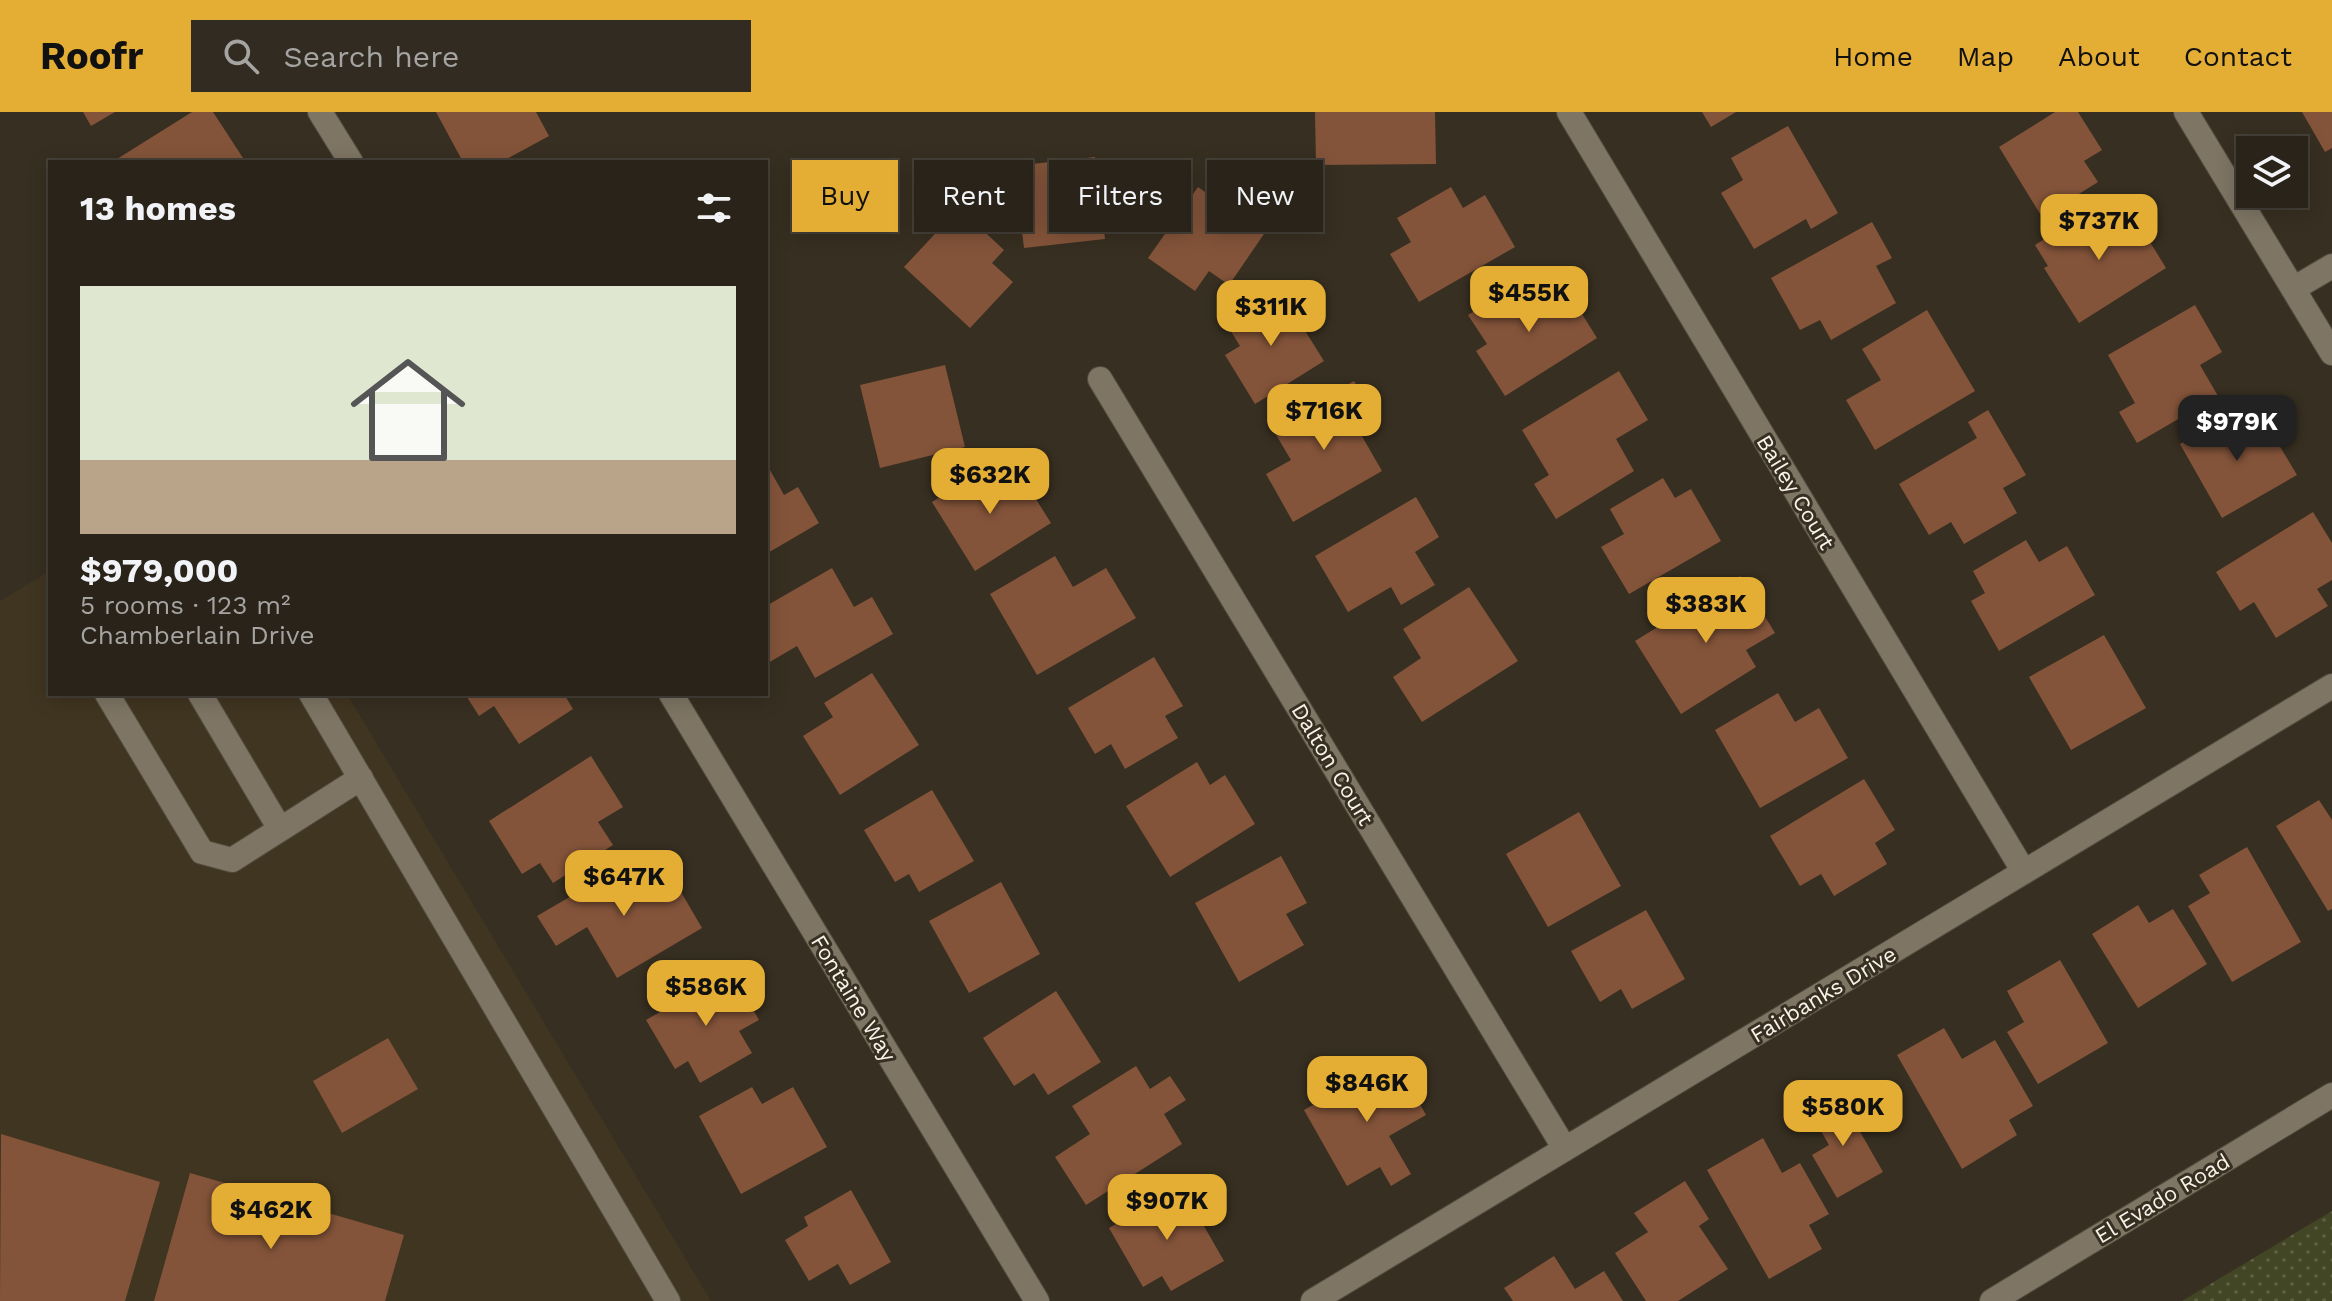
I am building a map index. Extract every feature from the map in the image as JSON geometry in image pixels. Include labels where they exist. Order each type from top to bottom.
[{"type":"street","points":[[320,112],[350,160]]},
{"type":"street","name":"Bailey Court","points":[[1569,112],[2024,872]]},
{"type":"street","points":[[2186,112],[2332,353]]},
{"type":"street","points":[[2293,289],[2332,266]]},
{"type":"street","name":"Dalton Court","points":[[1100,379],[1565,1149]]},
{"type":"street","name":"Fairbanks Drive","points":[[1313,1301],[2332,686]]},
{"type":"street","points":[[108,696],[202,852],[232,860],[361,778]]},
{"type":"street","points":[[201,696],[280,829]]},
{"type":"street","points":[[312,696],[668,1301]]},
{"type":"street","name":"Fontaine Way","points":[[672,696],[1037,1301]]},
{"type":"street","name":"El Evado Road","points":[[1992,1301],[2332,1095]]},
{"type":"shaded area","points":[[48,572],[48,696],[348,696],[711,1301],[0,1301],[0,601]]},
{"type":"green space","points":[[2332,1211],[2332,1301],[2182,1301]]},
{"type":"building","points":[[83,112],[115,112],[91,126]]},
{"type":"building","points":[[192,112],[213,112],[244,160],[118,160]]},
{"type":"building","points":[[436,112],[536,112],[549,136],[505,160],[462,160]]},
{"type":"building","points":[[1315,112],[1435,112],[1436,164],[1323,165],[1323,160],[1316,160]]},
{"type":"building","points":[[1702,112],[1736,112],[1711,127]]},
{"type":"building","points":[[2055,112],[2078,112],[2102,150],[2084,161],[2098,182],[2042,217],[1999,147]]},
{"type":"building","points":[[2302,112],[2332,112],[2332,148],[2325,152]]},
{"type":"building","points":[[1788,126],[1838,213],[1811,229],[1806,219],[1754,249],[1721,193],[1743,180],[1731,158]]},
{"type":"building","points":[[1095,157],[1095,160],[1068,160]]},
{"type":"building","points":[[1049,162],[1049,232],[1104,232],[1105,239],[1024,248],[1022,232],[1033,232],[1033,164]]},
{"type":"building","points":[[1198,187],[1207,193],[1207,232],[1264,234],[1229,285],[1209,271],[1195,291],[1148,258],[1166,232],[1191,232],[1191,197]]},
{"type":"building","points":[[1451,187],[1463,208],[1485,195],[1515,247],[1419,302],[1390,254],[1411,242],[1397,218]]},
{"type":"building","points":[[2131,211],[2166,268],[2079,323],[2044,268],[2048,266],[2035,245],[2086,213],[2098,232]]},
{"type":"building","points":[[1872,222],[1892,258],[1876,266],[1896,303],[1831,340],[1820,320],[1800,330],[1771,278]]},
{"type":"building","points":[[937,232],[985,232],[1004,250],[992,263],[1013,282],[970,328],[904,267]]},
{"type":"building","points":[[1562,282],[1597,338],[1505,396],[1476,351],[1487,344],[1468,315],[1519,283],[1531,302]]},
{"type":"building","points":[[1280,291],[1324,361],[1255,404],[1225,355],[1240,346],[1227,325]]},
{"type":"building","points":[[2195,305],[2222,352],[2200,365],[2218,396],[2137,443],[2119,412],[2135,403],[2108,355]]},
{"type":"building","points":[[1927,310],[1975,391],[1875,450],[1846,400],[1881,380],[1862,349]]},
{"type":"building","points":[[945,365],[965,447],[880,468],[860,385]]},
{"type":"building","points":[[1619,371],[1648,420],[1616,439],[1634,471],[1556,519],[1534,484],[1549,475],[1522,430]]},
{"type":"building","points":[[1354,381],[1377,421],[1359,431],[1382,471],[1293,522],[1266,474],[1291,460],[1272,428]]},
{"type":"building","points":[[1988,410],[2026,475],[2003,488],[2017,513],[1964,544],[1951,522],[1929,535],[1899,484],[1977,438],[1968,422]]},
{"type":"building","points":[[2238,411],[2249,432],[2266,423],[2297,475],[2222,518],[2180,444]]},
{"type":"building","points":[[992,464],[1006,487],[1022,477],[1051,523],[975,571],[932,502]]},
{"type":"building","points":[[768,467],[784,495],[798,487],[819,523],[768,553]]},
{"type":"building","points":[[1663,478],[1675,498],[1691,489],[1721,541],[1629,594],[1601,547],[1624,534],[1610,509]]},
{"type":"building","points":[[1416,497],[1439,537],[1415,552],[1435,585],[1401,605],[1391,587],[1348,612],[1315,556]]},
{"type":"building","points":[[2313,512],[2332,543],[2332,580],[2317,589],[2328,606],[2276,638],[2254,602],[2240,611],[2216,572]]},
{"type":"building","points":[[2026,540],[2039,562],[2067,546],[2095,595],[1999,651],[1971,601],[1985,593],[1973,571]]},
{"type":"building","points":[[1055,556],[1073,587],[1106,568],[1136,618],[1037,675],[990,594]]},
{"type":"building","points":[[832,568],[854,607],[872,597],[893,634],[815,678],[797,646],[768,663],[768,605]]},
{"type":"building","points":[[1740,576],[1775,633],[1746,650],[1756,667],[1681,714],[1635,641]]},
{"type":"building","points":[[1469,587],[1518,661],[1422,722],[1393,677],[1421,658],[1403,629]]},
{"type":"building","points":[[2104,635],[2146,708],[2071,750],[2029,677]]},
{"type":"building","points":[[1154,657],[1183,706],[1165,716],[1178,738],[1125,769],[1111,744],[1095,754],[1068,708]]},
{"type":"building","points":[[872,673],[919,745],[840,795],[803,736],[833,717],[824,703]]},
{"type":"building","points":[[1778,693],[1795,722],[1819,708],[1848,758],[1760,808],[1715,730]]},
{"type":"building","points":[[466,696],[565,696],[573,709],[519,744],[494,706],[479,716]]},
{"type":"building","points":[[591,756],[623,807],[598,822],[613,845],[553,883],[540,863],[522,874],[489,821]]},
{"type":"building","points":[[1197,762],[1210,785],[1225,775],[1255,824],[1170,877],[1126,806]]},
{"type":"building","points":[[1864,779],[1895,830],[1875,843],[1887,864],[1834,896],[1821,874],[1800,886],[1770,836]]},
{"type":"building","points":[[932,790],[974,861],[919,892],[909,874],[895,882],[864,830]]},
{"type":"building","points":[[2319,800],[2332,820],[2332,909],[2328,911],[2276,826]]},
{"type":"building","points":[[1579,812],[1621,886],[1548,927],[1506,854]]},
{"type":"building","points":[[2247,847],[2301,942],[2232,982],[2188,906],[2210,893],[2199,875]]},
{"type":"building","points":[[1281,856],[1307,903],[1286,914],[1304,945],[1239,982],[1195,903]]},
{"type":"building","points":[[633,860],[653,892],[674,880],[702,928],[617,978],[587,927],[556,946],[537,916]]},
{"type":"building","points":[[1001,882],[1040,954],[969,993],[929,921]]},
{"type":"building","points":[[2138,905],[2149,923],[2173,909],[2207,964],[2138,1008],[2092,934]]},
{"type":"building","points":[[1646,910],[1685,979],[1632,1009],[1621,989],[1600,1002],[1571,951]]},
{"type":"building","points":[[2060,960],[2108,1043],[2038,1084],[2007,1032],[2024,1022],[2007,991]]},
{"type":"building","points":[[731,971],[759,1020],[739,1031],[752,1053],[700,1083],[688,1061],[675,1069],[646,1020]]},
{"type":"building","points":[[1056,991],[1101,1062],[1048,1095],[1034,1073],[1014,1086],[983,1038]]},
{"type":"building","points":[[1944,1028],[1962,1059],[1995,1040],[2033,1106],[2009,1120],[2017,1135],[1962,1169],[1897,1055]]},
{"type":"building","points":[[388,1038],[418,1089],[342,1133],[313,1081]]},
{"type":"building","points":[[1395,1059],[1426,1115],[1389,1136],[1411,1174],[1391,1186],[1380,1167],[1347,1186],[1304,1110]]},
{"type":"building","points":[[1136,1066],[1150,1089],[1170,1076],[1186,1100],[1164,1114],[1182,1144],[1086,1205],[1055,1157],[1090,1134],[1072,1106]]},
{"type":"building","points":[[752,1087],[762,1104],[793,1087],[827,1147],[741,1194],[699,1116]]},
{"type":"building","points":[[1838,1093],[1883,1172],[1837,1198],[1812,1155],[1829,1145],[1809,1110]]},
{"type":"building","points":[[1,1134],[160,1182],[125,1301],[0,1301]]},
{"type":"building","points":[[1763,1138],[1782,1173],[1800,1163],[1829,1214],[1809,1225],[1822,1249],[1769,1279],[1707,1170]]},
{"type":"building","points":[[190,1173],[404,1235],[385,1301],[154,1301]]},
{"type":"building","points":[[1685,1181],[1709,1219],[1699,1226],[1728,1269],[1678,1301],[1646,1301],[1615,1253],[1648,1232],[1634,1213]]},
{"type":"building","points":[[1181,1186],[1224,1261],[1171,1291],[1162,1276],[1143,1287],[1109,1228]]},
{"type":"building","points":[[851,1190],[891,1262],[850,1285],[838,1264],[809,1281],[785,1240],[808,1226],[804,1217]]},
{"type":"building","points":[[1554,1256],[1575,1289],[1604,1271],[1623,1301],[1513,1301],[1504,1288]]}]
